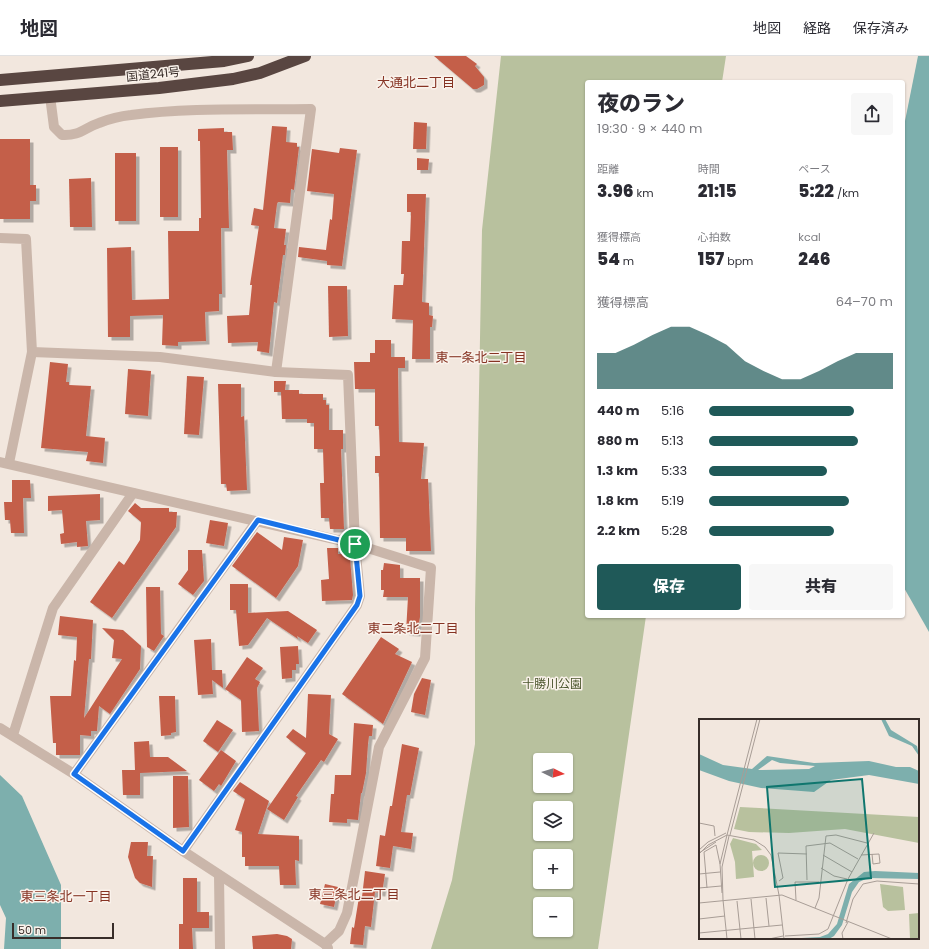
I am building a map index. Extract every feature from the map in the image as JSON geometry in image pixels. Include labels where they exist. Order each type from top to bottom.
[{"type":"highway","name":"国道241号","points":[[0,80],[224,61],[248,56]]},
{"type":"highway","name":"国道241号","points":[[0,101],[159,88],[233,79],[260,73],[305,56]]},
{"type":"street","points":[[50,96],[54,127],[62,135],[80,133],[97,123],[130,115],[181,111],[311,110],[276,372]]},
{"type":"street","points":[[0,238],[26,239],[32,352],[4,463],[258,520],[355,544],[431,568],[425,658],[379,748],[347,913],[339,930],[327,946],[183,851],[74,774],[0,728]]},
{"type":"street","points":[[32,352],[160,357],[276,372],[348,375],[355,544],[360,596],[357,605],[183,851]]},
{"type":"street","points":[[13,735],[53,608],[133,493]]},
{"type":"street","points":[[74,774],[258,520]]},
{"type":"street","points":[[219,875],[220,949]]},
{"type":"green space","name":"十勝川公園","points":[[501,56],[726,56],[722,80],[585,80],[585,618],[646,618],[598,949],[431,949],[452,880],[475,744],[475,609],[482,230]]},
{"type":"water","points":[[918,56],[929,56],[929,632],[905,590],[905,121]]},
{"type":"water","points":[[0,775],[22,796],[61,885],[61,949],[4,949],[6,918],[0,905]]},
{"type":"building","points":[[434,56],[466,56],[477,64],[475,66],[484,77],[484,85],[477,89],[473,89]]},
{"type":"building","points":[[414,122],[427,123],[426,149],[413,149]]},
{"type":"building","points":[[272,126],[287,127],[286,142],[297,143],[297,147],[299,147],[294,190],[291,189],[290,203],[278,202],[277,204],[274,228],[286,229],[284,245],[286,245],[285,255],[283,255],[277,303],[274,302],[269,353],[257,351],[258,342],[228,343],[227,316],[249,315],[252,285],[250,285],[259,226],[251,225],[254,208],[263,210]]},
{"type":"building","points":[[224,128],[224,132],[232,132],[233,150],[227,150],[229,228],[221,228],[222,294],[219,294],[219,311],[205,312],[206,341],[178,342],[178,346],[162,345],[163,315],[130,316],[130,337],[108,337],[107,248],[131,247],[132,300],[169,299],[168,231],[199,231],[199,218],[201,218],[200,141],[198,141],[198,129]]},
{"type":"building","points":[[0,139],[30,139],[30,185],[36,185],[36,201],[30,201],[30,219],[0,219]]},
{"type":"building","points":[[160,147],[178,147],[178,217],[160,217]]},
{"type":"building","points":[[340,148],[357,150],[342,266],[327,265],[327,261],[298,257],[299,247],[326,250],[330,219],[332,220],[334,194],[307,191],[312,149],[339,153]]},
{"type":"building","points":[[115,153],[136,153],[136,221],[115,221]]},
{"type":"building","points":[[417,158],[429,159],[428,170],[417,170]]},
{"type":"building","points":[[91,178],[92,227],[70,227],[69,179]]},
{"type":"building","points":[[407,194],[426,194],[422,302],[429,303],[429,315],[433,316],[432,327],[430,327],[430,359],[412,359],[413,320],[392,319],[394,285],[403,285],[404,274],[401,274],[402,241],[410,241],[411,212],[407,212]]},
{"type":"building","points":[[328,286],[347,286],[348,336],[329,337]]},
{"type":"building","points":[[375,340],[391,340],[391,357],[405,357],[405,368],[398,368],[399,442],[424,443],[421,479],[428,479],[431,551],[406,551],[406,538],[380,538],[379,473],[375,473],[375,456],[380,456],[379,426],[375,426],[375,389],[355,389],[354,362],[370,362],[370,353],[375,353]]},
{"type":"building","points":[[50,362],[68,364],[66,382],[69,382],[69,385],[91,386],[86,436],[105,438],[103,463],[86,461],[88,452],[41,448]]},
{"type":"building","points":[[128,369],[151,371],[148,416],[125,414]]},
{"type":"building","points":[[187,376],[204,377],[199,435],[184,434]]},
{"type":"building","points":[[274,381],[286,381],[285,390],[299,390],[299,394],[323,394],[323,400],[326,400],[326,405],[329,405],[329,430],[343,430],[343,449],[341,449],[344,529],[330,529],[329,518],[321,518],[320,483],[324,483],[323,449],[314,449],[314,423],[307,423],[307,419],[282,419],[281,392],[274,392]]},
{"type":"building","points":[[218,384],[241,384],[241,417],[244,416],[247,490],[227,491],[226,484],[221,484]]},
{"type":"building","points":[[12,480],[30,480],[31,498],[23,498],[24,533],[11,533],[10,520],[5,520],[4,502],[12,502]]},
{"type":"building","points":[[100,494],[100,520],[86,521],[88,546],[77,547],[77,542],[61,544],[60,534],[64,533],[62,510],[48,511],[48,496]]},
{"type":"building","points":[[135,503],[141,508],[169,508],[169,512],[177,512],[176,527],[112,618],[90,602],[119,561],[124,565],[140,540],[141,522],[128,511]]},
{"type":"building","points":[[210,520],[228,523],[224,546],[206,543]]},
{"type":"building","points":[[257,532],[282,550],[284,537],[303,540],[298,566],[276,598],[232,566]]},
{"type":"building","points":[[327,548],[338,548],[338,554],[347,554],[347,557],[350,557],[353,595],[352,600],[322,601],[321,580],[329,579]]},
{"type":"building","points":[[188,550],[202,550],[204,581],[193,595],[178,584],[188,570]]},
{"type":"building","points":[[384,563],[400,565],[400,578],[420,578],[420,617],[417,633],[406,632],[408,597],[383,597],[384,590],[381,590],[381,570],[383,570]]},
{"type":"building","points":[[230,584],[248,584],[248,613],[288,611],[317,630],[308,643],[297,636],[298,639],[267,618],[248,645],[239,646],[236,610],[230,610]]},
{"type":"building","points":[[146,587],[160,587],[161,634],[164,636],[154,651],[147,647]]},
{"type":"building","points":[[60,616],[93,620],[91,659],[89,659],[84,718],[122,659],[112,658],[114,640],[102,628],[123,630],[141,646],[140,669],[110,714],[99,706],[97,731],[91,731],[91,736],[80,735],[80,755],[56,755],[56,743],[53,743],[50,696],[71,696],[74,660],[76,661],[77,637],[58,635]]},
{"type":"building","points":[[381,637],[399,649],[395,654],[412,662],[383,724],[342,694]]},
{"type":"building","points":[[211,639],[212,670],[222,670],[223,688],[212,680],[213,694],[198,695],[194,640]]},
{"type":"building","points":[[298,646],[299,664],[296,664],[296,670],[292,670],[292,678],[282,679],[280,647]]},
{"type":"building","points":[[247,657],[263,668],[255,679],[260,682],[257,688],[259,731],[242,732],[241,700],[225,689]]},
{"type":"building","points":[[422,678],[431,680],[425,715],[411,712],[414,694]]},
{"type":"building","points":[[308,694],[331,695],[329,734],[338,739],[324,762],[321,760],[296,796],[298,797],[284,820],[267,809],[306,753],[286,737],[293,729],[306,738]]},
{"type":"building","points":[[159,696],[175,696],[176,732],[171,733],[171,735],[161,736]]},
{"type":"building","points":[[217,720],[233,730],[218,752],[203,741]]},
{"type":"building","points":[[354,723],[373,725],[372,736],[369,736],[366,773],[361,793],[358,820],[347,819],[347,823],[329,822],[331,794],[334,794],[335,775],[351,775]]},
{"type":"building","points":[[149,741],[150,757],[168,757],[187,771],[140,773],[140,795],[123,795],[122,770],[135,770],[134,742]]},
{"type":"building","points":[[402,744],[419,748],[410,795],[407,795],[401,832],[413,833],[411,849],[393,846],[390,868],[376,866],[380,835],[385,836],[390,806],[392,806]]},
{"type":"building","points":[[221,750],[236,761],[221,786],[219,784],[214,791],[199,780]]},
{"type":"building","points":[[173,776],[188,776],[189,827],[173,828]]},
{"type":"building","points":[[240,782],[269,801],[258,834],[299,836],[299,861],[295,860],[296,885],[280,885],[279,866],[245,866],[245,857],[242,857],[242,832],[235,830],[245,799],[233,791]]},
{"type":"building","points":[[131,842],[148,842],[147,856],[153,856],[152,887],[140,883],[135,878],[128,857]]},
{"type":"building","points":[[365,871],[385,874],[382,893],[375,892],[371,927],[365,926],[363,945],[350,944],[352,927],[354,928],[359,897],[362,897]]},
{"type":"building","points":[[183,878],[197,878],[197,912],[209,912],[209,928],[192,928],[193,949],[179,949],[179,924],[183,924]]},
{"type":"building","points":[[325,884],[338,887],[334,907],[320,904]]},
{"type":"building","points":[[277,934],[287,936],[292,939],[291,949],[253,949],[252,936]]},
{"type":"district","name":"大通北二丁目","points":[[416,82]]},
{"type":"district","name":"東一条北二丁目","points":[[481,357]]},
{"type":"district","name":"東二条北二丁目","points":[[413,628]]},
{"type":"district","name":"東三条北二丁目","points":[[354,894]]},
{"type":"district","name":"東三条北一丁目","points":[[66,896]]},
{"type":"route","points":[[258,520],[355,544],[360,596],[357,605],[183,851],[74,774],[258,520]]}]
